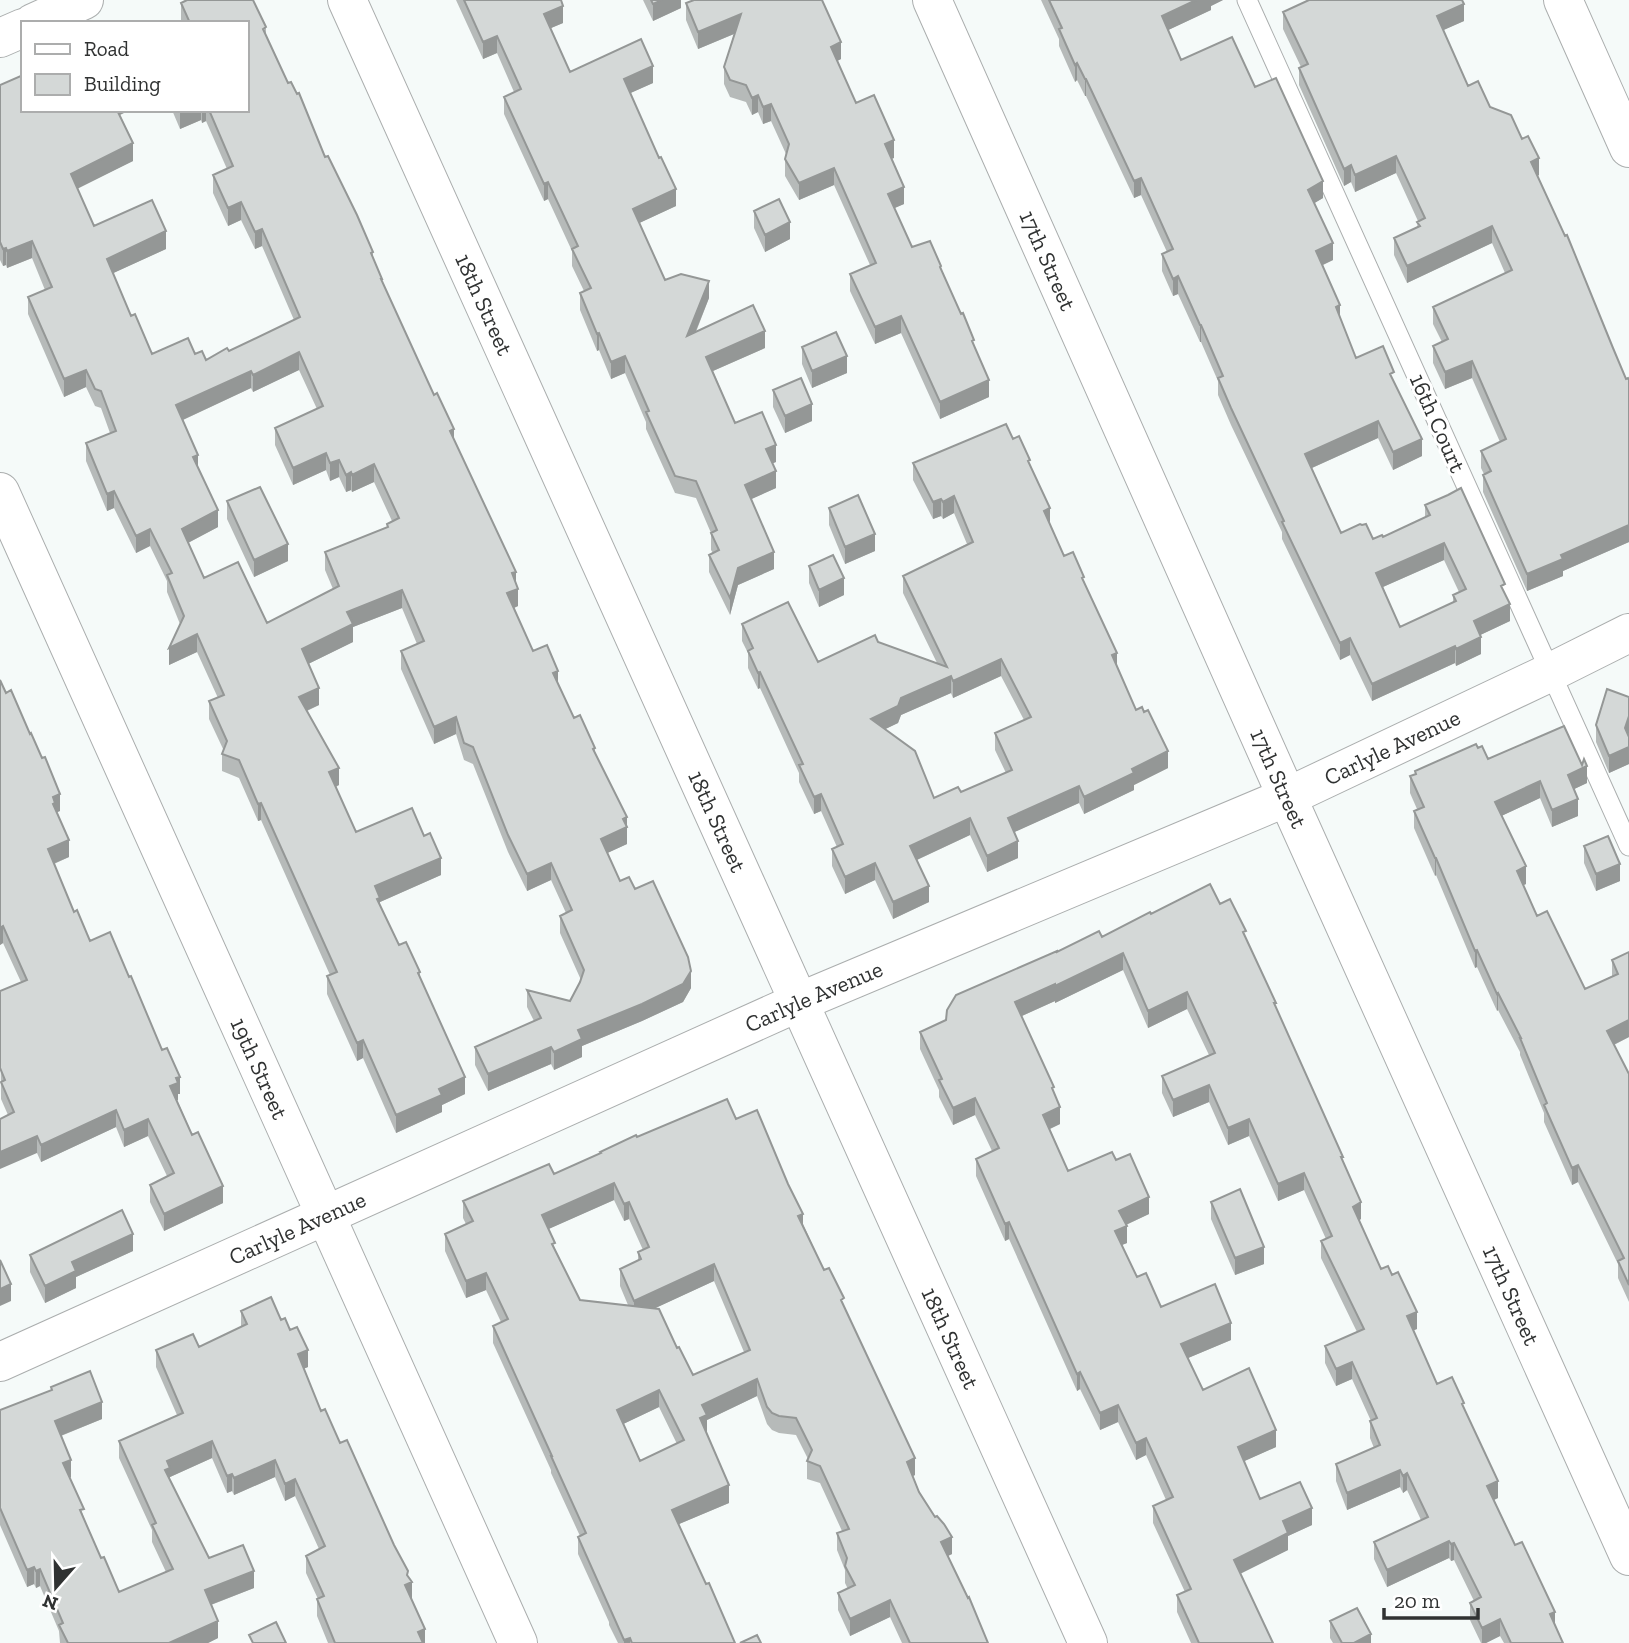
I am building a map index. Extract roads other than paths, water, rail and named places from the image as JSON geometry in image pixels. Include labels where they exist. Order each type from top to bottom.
[{"type":"street","points":[[37,21],[84,0]]},
{"type":"street","name":"18th Street","points":[[347,0],[1088,1643]]},
{"type":"street","name":"17th Street","points":[[932,0],[1629,1556]]},
{"type":"street","points":[[1563,0],[1629,148]]},
{"type":"street","points":[[0,38],[21,28]]},
{"type":"street","name":"19th Street","points":[[0,492],[518,1643]]},
{"type":"street","name":"Carlyle Avenue","points":[[0,1362],[799,1002],[1287,797],[1629,634]]},
{"type":"lane","name":"16th Court","points":[[1247,0],[1629,846]]}]
